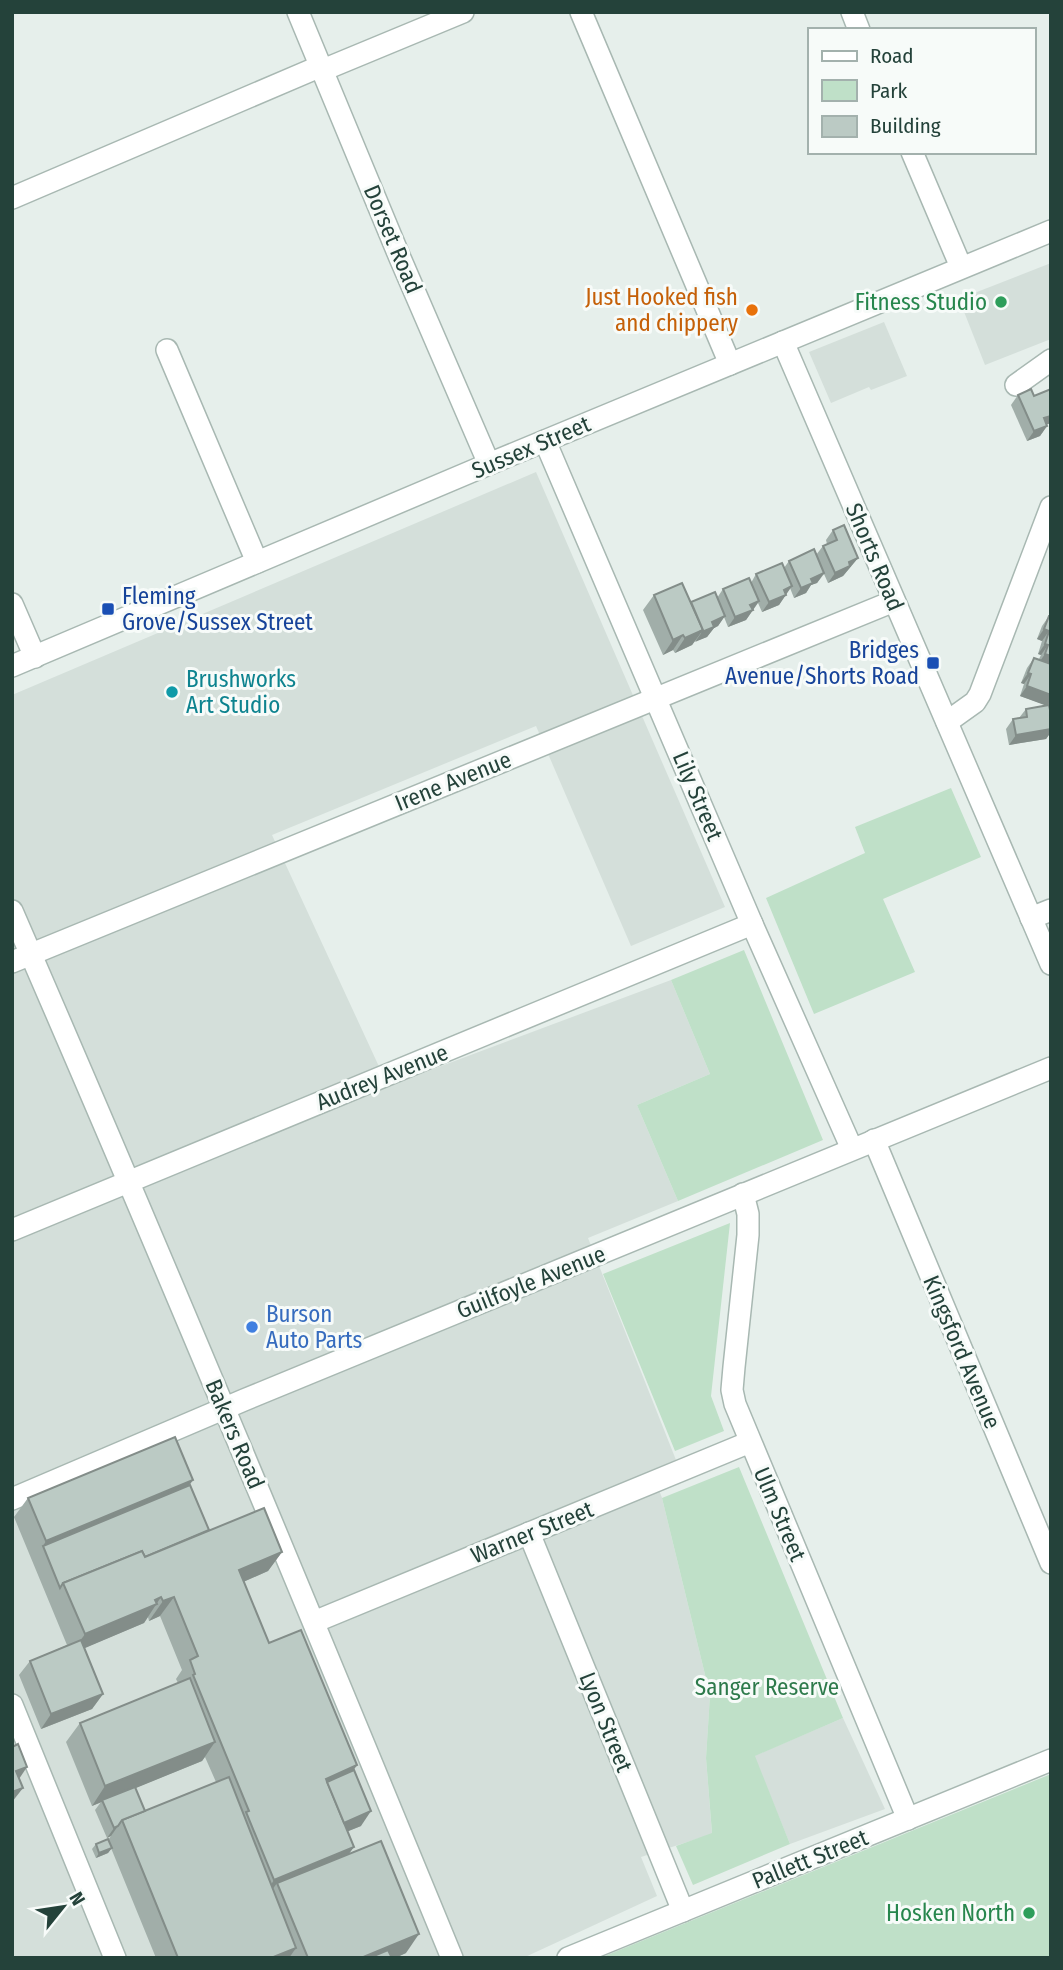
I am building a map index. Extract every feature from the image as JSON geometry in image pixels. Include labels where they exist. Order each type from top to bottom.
[{"type":"street","name":"Dorset Road","points":[[298,12],[489,464]]},
{"type":"street","points":[[12,198],[463,12]]},
{"type":"street","points":[[581,12],[730,364]]},
{"type":"street","points":[[913,154],[961,267]]},
{"type":"street","name":"Sussex Street","points":[[12,666],[489,464],[1051,231]]},
{"type":"street","name":"Shorts Road","points":[[783,342],[947,722],[1041,914],[1051,964]]},
{"type":"street","points":[[167,350],[257,562]]},
{"type":"street","points":[[1016,385],[1051,360]]},
{"type":"street","name":"Lily Street","points":[[545,441],[752,924],[852,1149]]},
{"type":"street","points":[[947,722],[975,702],[980,694],[1051,507]]},
{"type":"street","name":"Irene Avenue","points":[[21,958],[894,601]]},
{"type":"street","points":[[12,604],[35,657]]},
{"type":"street","name":"Bakers Road","points":[[12,911],[21,958],[129,1181],[452,1958]]},
{"type":"street","name":"Audrey Avenue","points":[[12,1230],[752,924]]},
{"type":"street","name":"Guilfoyle Avenue","points":[[12,1499],[224,1408],[1051,1068]]},
{"type":"street","name":"Kingsford Avenue","points":[[874,1140],[1051,1563]]},
{"type":"street","name":"Ulm Street","points":[[743,1194],[748,1214],[748,1235],[732,1390],[734,1404],[908,1819]]},
{"type":"street","name":"Warner Street","points":[[314,1622],[750,1442]]},
{"type":"street","name":"Lyon Street","points":[[529,1533],[683,1911]]},
{"type":"street","points":[[12,1705],[115,1958]]},
{"type":"street","name":"Pallett Street","points":[[568,1958],[1051,1760]]},
{"type":"shaded area","points":[[1051,263],[1051,339],[985,365],[959,299]]},
{"type":"shaded area","points":[[884,322],[907,376],[871,390],[869,387],[831,403],[809,352]]},
{"type":"shaded area","points":[[536,472],[725,907],[631,946],[536,726],[272,835],[388,1086],[671,980],[710,1074],[637,1105],[678,1201],[588,1238],[676,1460],[652,1470],[662,1498],[710,1695],[706,1758],[712,1834],[641,1857],[657,1896],[523,1958],[12,1958],[12,695]]},
{"type":"shaded area","points":[[843,1718],[885,1809],[790,1844],[754,1756]]},
{"type":"green space","points":[[951,788],[981,857],[883,899],[915,972],[814,1014],[766,898],[865,853],[855,827]]},
{"type":"green space","points":[[744,950],[823,1140],[678,1201],[637,1105],[710,1074],[671,980]]},
{"type":"green space","points":[[730,1223],[711,1396],[724,1431],[675,1451],[603,1274]]},
{"type":"green space","name":"Sanger Reserve","points":[[739,1467],[843,1718],[755,1756],[790,1844],[693,1885],[676,1846],[712,1833],[706,1758],[710,1695],[662,1498]]},
{"type":"green space","points":[[1051,1774],[1051,1958],[600,1958]]},
{"type":"building","points":[[1031,389],[1034,396],[1051,389],[1051,416],[1044,418],[1047,426],[1034,431],[1018,395]]},
{"type":"building","points":[[844,525],[858,558],[849,562],[850,566],[835,573],[823,546],[837,540],[833,530]]},
{"type":"building","points":[[814,549],[824,573],[811,579],[813,583],[801,588],[789,561]]},
{"type":"building","points":[[782,563],[792,586],[784,590],[786,595],[769,602],[756,574]]},
{"type":"building","points":[[749,578],[759,601],[750,605],[753,610],[735,617],[723,589]]},
{"type":"building","points":[[682,583],[703,630],[673,640],[654,595]]},
{"type":"building","points":[[715,592],[725,616],[712,622],[714,627],[702,632],[691,602]]},
{"type":"building","points":[[1049,616],[1051,656],[1045,654],[1049,631],[1044,629]]},
{"type":"building","points":[[1034,658],[1051,664],[1051,695],[1027,686],[1031,674],[1028,673]]},
{"type":"building","points":[[1049,705],[1051,729],[1016,735],[1013,719],[1027,717],[1026,709]]},
{"type":"building","points":[[175,1437],[193,1480],[46,1541],[28,1498]]},
{"type":"building","points":[[190,1485],[209,1530],[145,1557],[142,1551],[63,1583],[60,1588],[43,1546]]},
{"type":"building","points":[[264,1508],[282,1552],[239,1570],[269,1643],[301,1630],[357,1765],[326,1779],[354,1847],[274,1880],[246,1812],[249,1811],[193,1675],[195,1674],[190,1660],[198,1656],[174,1597],[163,1601],[161,1597],[155,1600],[157,1604],[85,1634],[63,1583],[142,1551],[145,1557]]},
{"type":"building","points":[[81,1640],[103,1694],[51,1714],[30,1661]]},
{"type":"building","points":[[190,1678],[215,1742],[105,1786],[80,1723]]},
{"type":"building","points":[[18,1744],[27,1767],[16,1771],[23,1788],[12,1792],[12,1747]]},
{"type":"building","points":[[354,1770],[371,1811],[344,1823],[327,1782]]},
{"type":"building","points":[[229,1777],[296,1948],[271,1958],[178,1958],[122,1820]]},
{"type":"building","points":[[135,1787],[145,1811],[122,1820],[114,1828],[102,1800]]},
{"type":"building","points":[[108,1839],[112,1848],[99,1853],[96,1844]]},
{"type":"building","points":[[381,1841],[419,1934],[361,1958],[308,1958],[277,1883]]},
{"type":"building","points":[[388,1950],[392,1958],[369,1958]]},
{"type":"place","name":"Fitness Studio","points":[[1001,302]]},
{"type":"place","name":"Just Hooked fish and chippery","points":[[752,310]]},
{"type":"place","name":"Fleming Grove/Sussex Street","points":[[108,609]]},
{"type":"place","name":"Bridges Avenue/Shorts Road","points":[[933,663]]},
{"type":"place","name":"Brushworks Art Studio","points":[[172,692]]},
{"type":"place","name":"Burson Auto Parts","points":[[252,1327]]},
{"type":"place","name":"Hosken North","points":[[1029,1913]]}]
